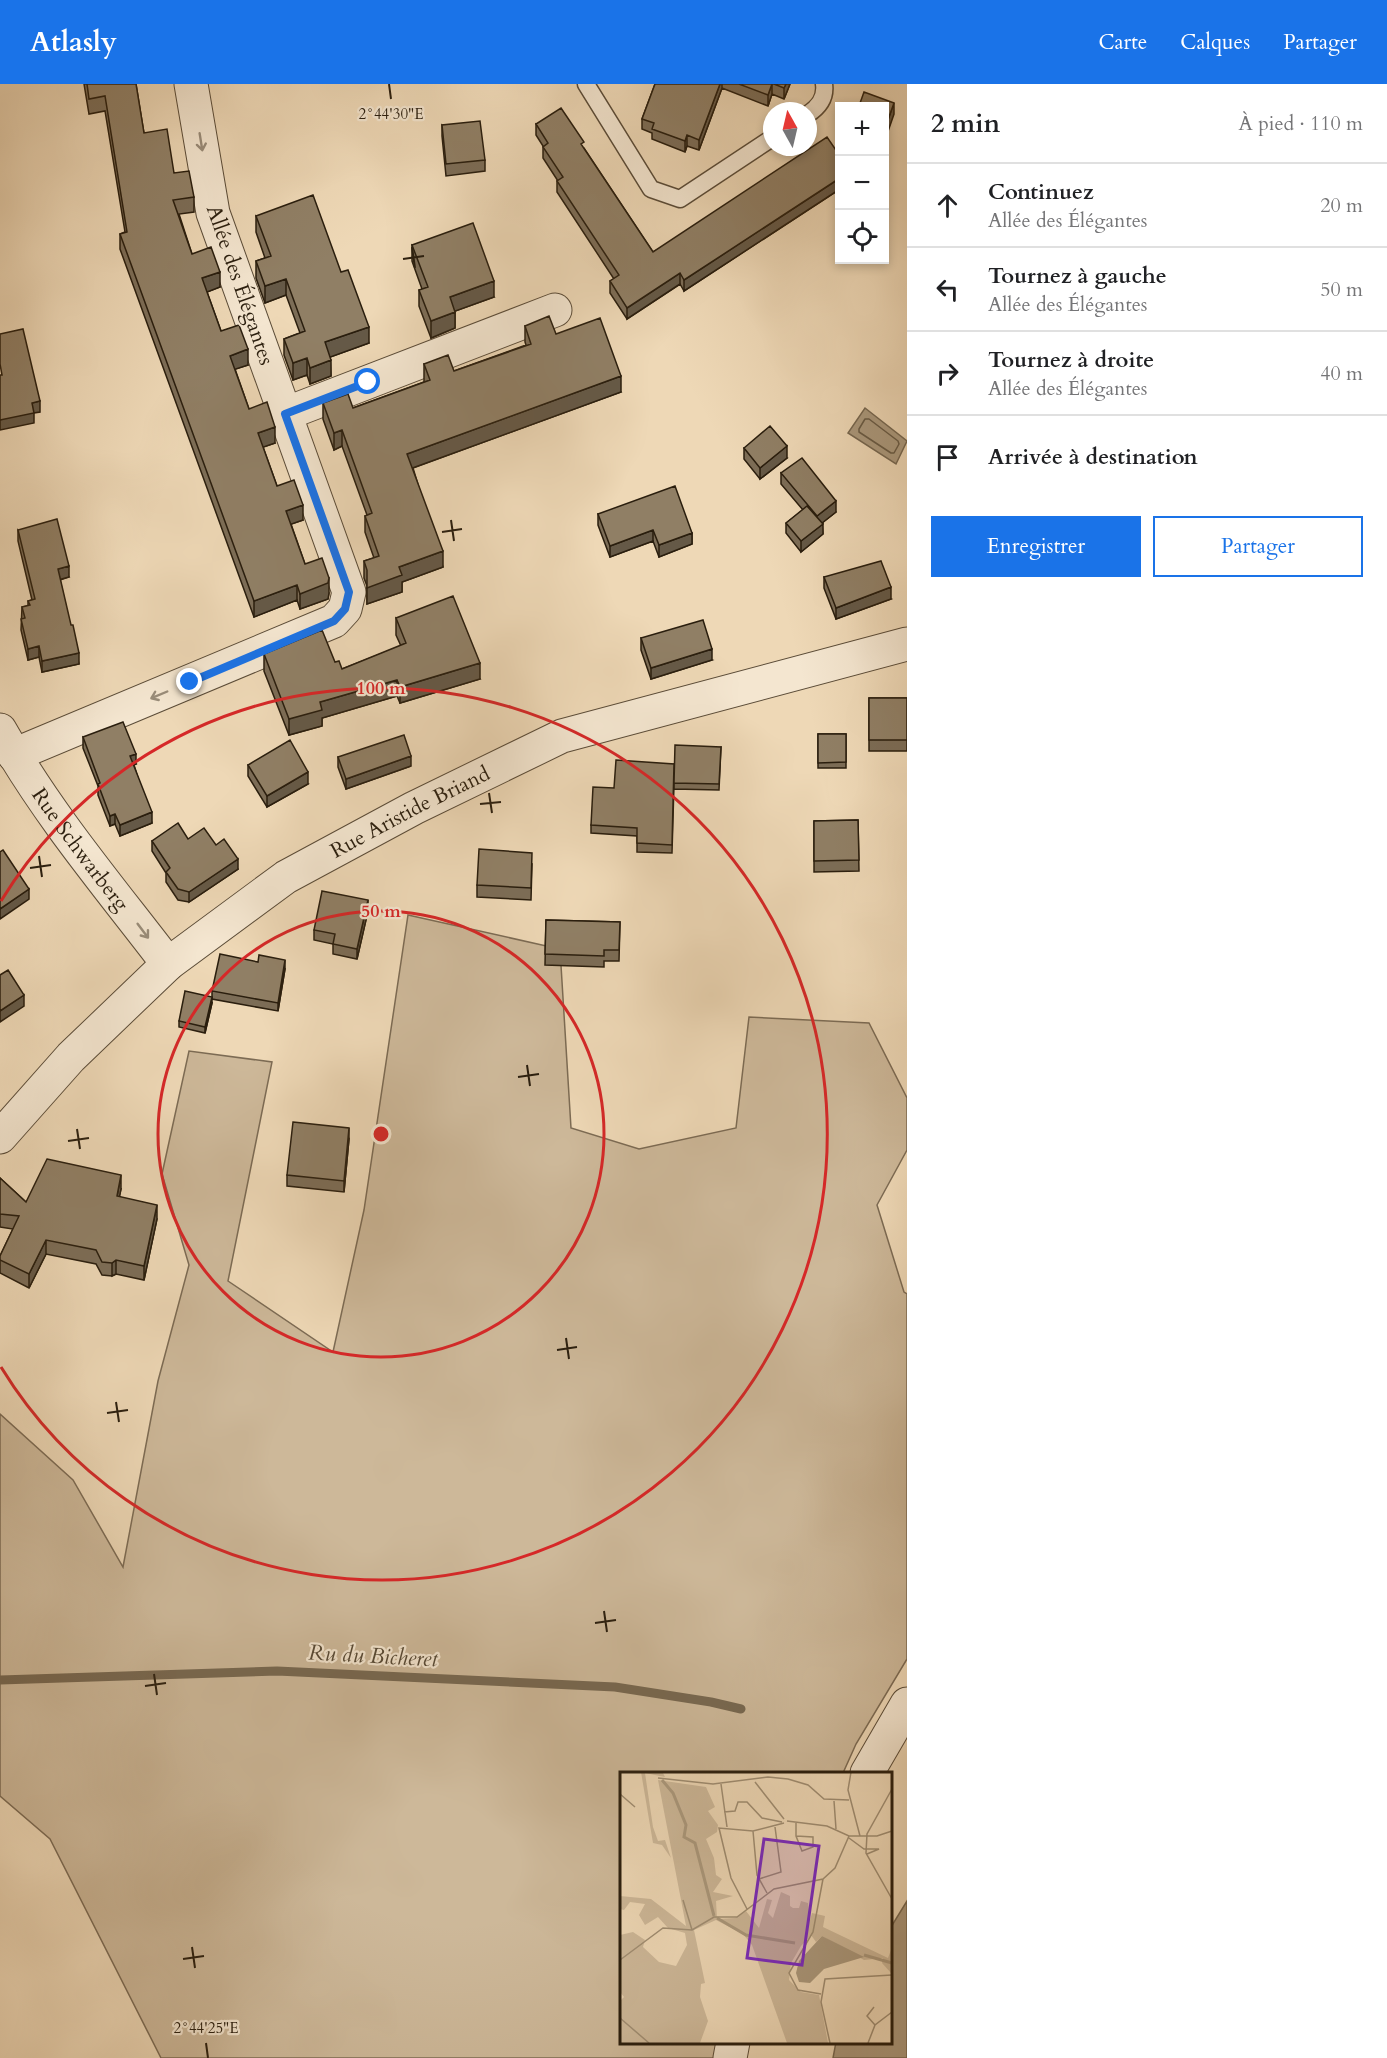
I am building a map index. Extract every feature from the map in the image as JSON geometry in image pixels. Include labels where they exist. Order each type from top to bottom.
[{"type":"street","name":"Allée des Élégantes","points":[[7,742],[334,621],[345,609],[349,592],[213,213],[191,84]]},
{"type":"street","points":[[285,414],[555,310]]},
{"type":"street","name":"Rue Aristide Briand","points":[[0,1137],[71,1057],[168,964],[286,877],[414,808],[562,736],[907,644]]},
{"type":"street","name":"Rue Schwarberg","points":[[7,742],[47,804],[168,964]]},
{"type":"street","points":[[868,1772],[907,1704]]},
{"type":"street","points":[[730,2058],[733,2043]]},
{"type":"lane","points":[[586,84],[651,189],[680,199],[763,144]]},
{"type":"lane","points":[[817,108],[825,92],[824,84]]},
{"type":"shaded area","points":[[408,915],[560,949],[571,1128],[639,1149],[736,1128],[749,1017],[869,1023],[907,1098],[907,1150],[877,1205],[904,1292],[907,1294],[907,1659],[856,1744],[843,1772],[620,1772],[620,2043],[724,2043],[721,2058],[161,2058],[50,1839],[0,1796],[0,1414],[73,1480],[123,1567],[158,1381],[189,1265],[162,1174],[189,1051],[272,1062],[228,1281],[333,1352],[364,1210]]},
{"type":"water","points":[[865,408],[907,441],[896,464],[848,433]]},
{"type":"water","points":[[907,1901],[907,2058],[833,2058],[836,2043],[892,2043],[892,1925]]},
{"type":"building","points":[[87,84],[136,84],[144,133],[167,129],[174,173],[189,171],[194,197],[173,200],[192,254],[211,247],[220,272],[202,278],[221,331],[239,325],[248,349],[230,356],[249,409],[267,402],[275,427],[258,433],[277,486],[294,480],[303,505],[286,511],[305,564],[322,558],[329,578],[328,583],[300,594],[297,585],[254,601],[120,234],[127,232],[105,96],[89,99]]},
{"type":"building","points":[[655,84],[720,84],[699,140],[687,135],[685,141],[652,129],[654,123],[642,119]]},
{"type":"building","points":[[739,84],[772,84],[768,95]]},
{"type":"building","points":[[774,84],[786,84],[784,88]]},
{"type":"building","points":[[864,92],[894,103],[889,117],[889,102],[860,102]]},
{"type":"building","points":[[561,108],[584,142],[581,144],[653,252],[798,156],[817,156],[817,144],[827,137],[835,149],[835,181],[684,280],[680,273],[627,308],[610,281],[619,275],[557,181],[563,177],[543,147],[548,143],[536,124]]},
{"type":"building","points":[[480,121],[485,160],[446,164],[442,125]]},
{"type":"building","points":[[313,195],[341,272],[348,270],[369,327],[325,342],[331,360],[310,368],[307,358],[293,363],[284,339],[305,331],[286,279],[265,286],[256,261],[271,256],[256,216]]},
{"type":"building","points":[[473,223],[494,281],[450,297],[455,312],[431,321],[419,290],[428,287],[412,245]]},
{"type":"building","points":[[549,316],[556,334],[600,318],[621,376],[407,454],[443,551],[399,567],[402,575],[367,588],[367,570],[364,561],[379,556],[365,516],[372,513],[342,430],[334,433],[323,403],[348,394],[353,408],[430,380],[424,364],[448,355],[454,371],[531,344],[525,326]]},
{"type":"building","points":[[23,329],[40,401],[32,403],[34,413],[0,420],[0,375],[2,375],[0,334]]},
{"type":"building","points":[[770,426],[787,446],[760,468],[744,448]]},
{"type":"building","points":[[802,458],[836,501],[817,516],[781,473]]},
{"type":"building","points":[[675,486],[692,533],[659,545],[653,530],[610,546],[598,514]]},
{"type":"building","points":[[807,506],[823,524],[801,541],[786,523]]},
{"type":"building","points":[[57,519],[69,566],[58,569],[79,653],[42,661],[39,646],[28,649],[21,619],[25,618],[22,607],[30,605],[28,601],[35,599],[18,530]]},
{"type":"building","points":[[881,561],[891,587],[836,608],[824,577]]},
{"type":"building","points":[[453,596],[480,663],[400,687],[397,680],[320,702],[322,710],[289,719],[264,654],[322,630],[335,662],[339,661],[342,669],[406,643],[396,618]]},
{"type":"building","points":[[703,620],[712,649],[651,668],[641,638]]},
{"type":"building","points":[[869,698],[907,698],[907,740],[869,740]]},
{"type":"building","points":[[123,722],[136,754],[130,756],[152,812],[120,825],[115,814],[110,816],[83,737]]},
{"type":"building","points":[[818,734],[846,734],[846,762],[818,763]]},
{"type":"building","points":[[404,735],[411,756],[346,779],[338,757]]},
{"type":"building","points":[[290,740],[308,772],[267,796],[248,765]]},
{"type":"building","points":[[675,745],[721,747],[719,784],[674,783]]},
{"type":"building","points":[[616,760],[674,764],[672,845],[637,843],[637,828],[591,825],[593,787],[614,788]]},
{"type":"building","points":[[858,820],[859,860],[814,861],[814,821]]},
{"type":"building","points":[[178,823],[188,839],[204,828],[216,845],[224,839],[238,859],[189,892],[178,889],[166,872],[170,868],[152,841]]},
{"type":"building","points":[[479,849],[532,853],[531,888],[477,885]]},
{"type":"building","points":[[3,850],[29,889],[0,909],[0,852]]},
{"type":"building","points":[[322,891],[368,900],[357,949],[333,944],[335,934],[314,930]]},
{"type":"building","points":[[546,920],[620,922],[619,950],[604,950],[604,956],[545,954]]},
{"type":"building","points":[[220,954],[258,962],[259,955],[285,960],[278,1003],[212,991]]},
{"type":"building","points":[[8,970],[24,995],[0,1011],[0,975]]},
{"type":"building","points":[[185,991],[212,997],[205,1027],[179,1021]]},
{"type":"building","points":[[293,1122],[349,1128],[344,1181],[287,1175]]},
{"type":"building","points":[[47,1159],[121,1175],[117,1196],[157,1205],[144,1266],[116,1260],[112,1263],[102,1262],[96,1250],[46,1240],[29,1274],[0,1260],[19,1216],[0,1214],[0,1178],[26,1202]]},
{"type":"waterway","name":"Ru du Bicheret","points":[[0,1680],[277,1671],[615,1687],[741,1709]]},
{"type":"route","points":[[190,682],[334,621],[345,609],[349,592],[285,414],[368,382]]}]
